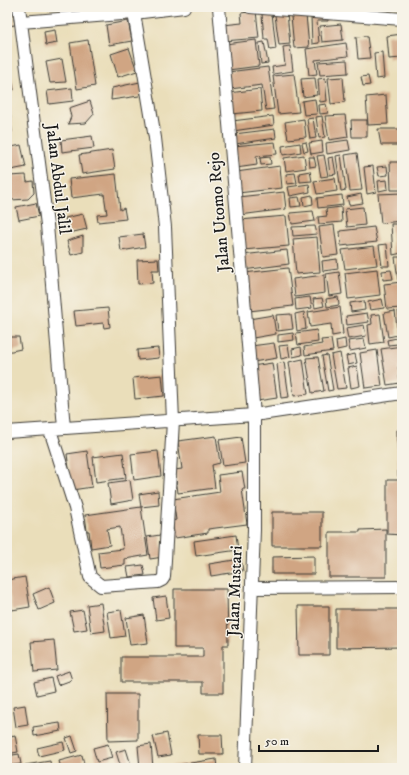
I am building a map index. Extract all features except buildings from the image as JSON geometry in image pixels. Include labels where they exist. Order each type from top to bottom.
[{"type":"street","name":"Jalan Abdul Jalil","points":[[19,7],[47,225],[64,428]]},
{"type":"street","points":[[21,22],[133,10],[184,7]]},
{"type":"street","name":"Jalan Utomo Rejo","points":[[219,7],[254,415]]},
{"type":"street","points":[[250,7],[402,19]]},
{"type":"street","points":[[50,430],[74,508],[90,577],[101,586],[158,582],[162,580],[164,577],[173,422],[165,227],[155,138],[133,10]]},
{"type":"street","points":[[7,432],[173,422],[254,415],[402,393]]},
{"type":"street","name":"Jalan Mustari","points":[[245,768],[254,530],[254,415]]},
{"type":"street","points":[[252,588],[402,587]]}]
